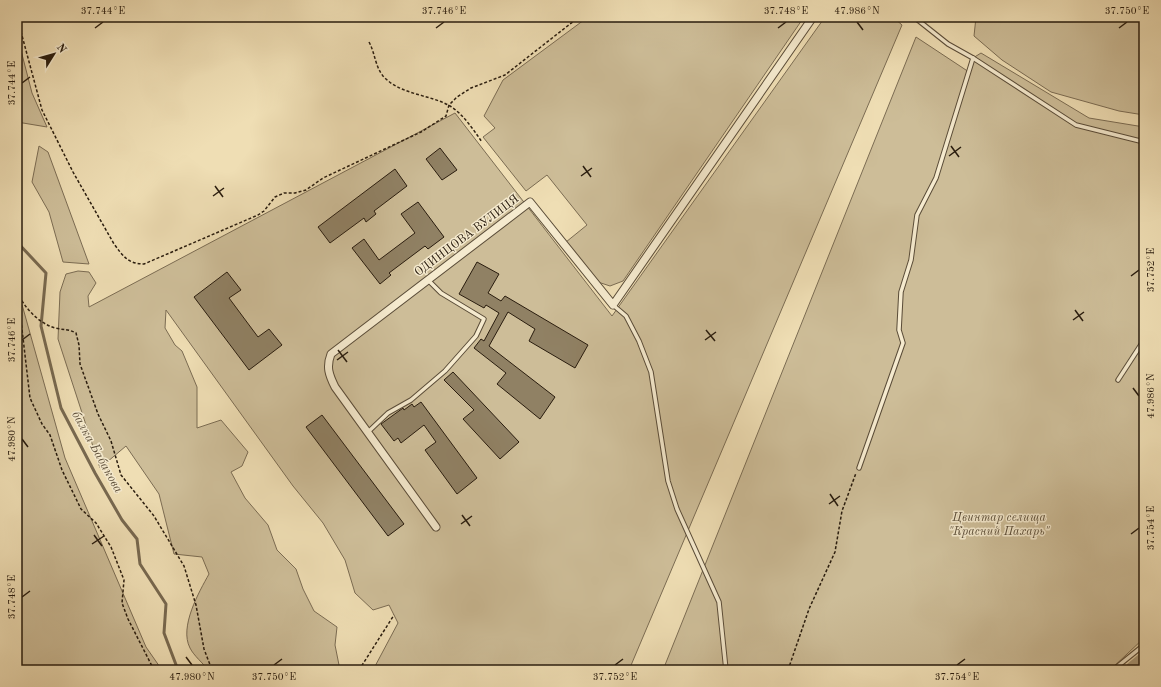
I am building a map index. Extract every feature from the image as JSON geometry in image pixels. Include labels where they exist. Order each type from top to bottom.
[{"type":"street","points":[[613,305],[813,17]]},
{"type":"street","name":"ОДИНЦОВА ВУЛИЦЯ","points":[[436,526],[335,387],[329,375],[327,364],[330,354],[530,202],[613,305]]},
{"type":"lane","points":[[914,17],[948,44],[973,58],[1076,125],[1144,142]]},
{"type":"lane","points":[[859,468],[903,343],[899,330],[902,292],[911,260],[917,215],[936,178],[973,58]]},
{"type":"lane","points":[[367,432],[388,413],[411,400],[445,371],[476,336],[484,319],[441,293],[428,280]]},
{"type":"lane","points":[[613,305],[626,316],[639,341],[651,372],[668,481],[678,509],[719,602],[726,670]]},
{"type":"lane","points":[[1118,380],[1144,340]]},
{"type":"lane","points":[[1113,670],[1144,645]]},
{"type":"path","points":[[17,17],[42,110],[73,172],[114,244],[124,258],[134,264],[144,264],[162,257],[258,215],[264,211],[275,197],[284,193],[295,193],[306,190],[323,178],[421,132],[446,116],[449,106],[457,96],[471,88],[505,75],[579,17]]},
{"type":"path","points":[[369,42],[374,53],[377,67],[384,77],[396,86],[449,106],[472,128],[482,142]]},
{"type":"path","points":[[18,293],[30,398],[42,424],[50,435],[62,470],[81,509],[96,523],[111,546],[124,580],[122,603],[128,619],[154,670]]},
{"type":"path","points":[[18,293],[24,306],[33,315],[54,327],[69,330],[76,334],[79,345],[80,364],[98,414],[110,441],[121,474],[154,516],[184,566],[196,605],[204,650],[212,670]]},
{"type":"path","points":[[788,670],[809,609],[835,552],[842,511],[859,468]]},
{"type":"path","points":[[359,670],[394,615]]},
{"type":"green space","points":[[588,17],[804,17],[623,281],[610,286],[598,282],[566,242],[587,225],[547,175],[526,191],[483,137],[495,128],[484,116],[503,80]]},
{"type":"green space","points":[[825,17],[893,17],[902,25],[629,670],[373,670],[398,623],[389,605],[373,610],[355,593],[345,560],[323,523],[293,486],[166,310],[165,328],[175,345],[182,351],[197,387],[197,428],[221,420],[248,452],[242,466],[231,472],[245,498],[268,525],[277,550],[296,569],[303,589],[314,611],[337,627],[335,645],[340,670],[208,670],[196,657],[187,640],[187,630],[192,610],[200,590],[209,574],[202,557],[174,554],[159,494],[126,446],[100,468],[58,339],[60,292],[66,274],[78,271],[89,272],[96,283],[88,296],[89,307],[455,113],[612,316]]},
{"type":"green space","points":[[976,17],[1144,17],[1144,115],[1119,111],[1051,92],[1002,60],[974,36]]},
{"type":"green space","points":[[17,35],[32,93],[47,127],[17,122]]},
{"type":"green space","name":"Цвинтар селища \"Красний Пахарь\"","points":[[916,37],[969,72],[973,58],[981,53],[1089,118],[1144,127],[1144,638],[1110,670],[663,670]]},
{"type":"green space","points":[[39,146],[48,152],[89,264],[63,262],[49,212],[32,182]]},
{"type":"green space","points":[[21,301],[65,458],[146,647],[162,670],[17,670],[17,303]]},
{"type":"building","points":[[440,148],[457,170],[442,180],[426,159]]},
{"type":"building","points":[[395,169],[407,186],[374,211],[376,214],[366,222],[364,218],[330,243],[318,227]]},
{"type":"building","points":[[418,202],[444,237],[428,249],[425,246],[389,273],[391,275],[380,284],[352,248],[364,239],[379,260],[415,233],[401,214]]},
{"type":"building","points":[[477,262],[499,274],[488,293],[501,301],[505,296],[588,345],[575,368],[529,341],[535,329],[508,312],[489,346],[555,397],[540,419],[497,384],[506,373],[474,348],[481,339],[484,341],[499,313],[486,305],[484,308],[459,294]]},
{"type":"building","points":[[227,272],[241,290],[229,298],[258,337],[269,329],[282,345],[249,370],[194,297]]},
{"type":"building","points":[[453,372],[519,442],[500,459],[463,419],[474,410],[444,380]]},
{"type":"building","points":[[421,402],[477,478],[457,494],[425,450],[436,442],[424,425],[401,443],[398,438],[394,441],[381,424],[403,408],[404,410],[412,404],[414,407]]},
{"type":"building","points":[[322,415],[404,524],[388,536],[306,427]]},
{"type":"waterway","name":"балка Бабакова","points":[[17,242],[46,273],[41,326],[61,408],[95,473],[122,520],[137,539],[140,564],[166,604],[164,633],[178,670]]},
{"type":"waterway","points":[[1133,670],[1144,661]]}]
